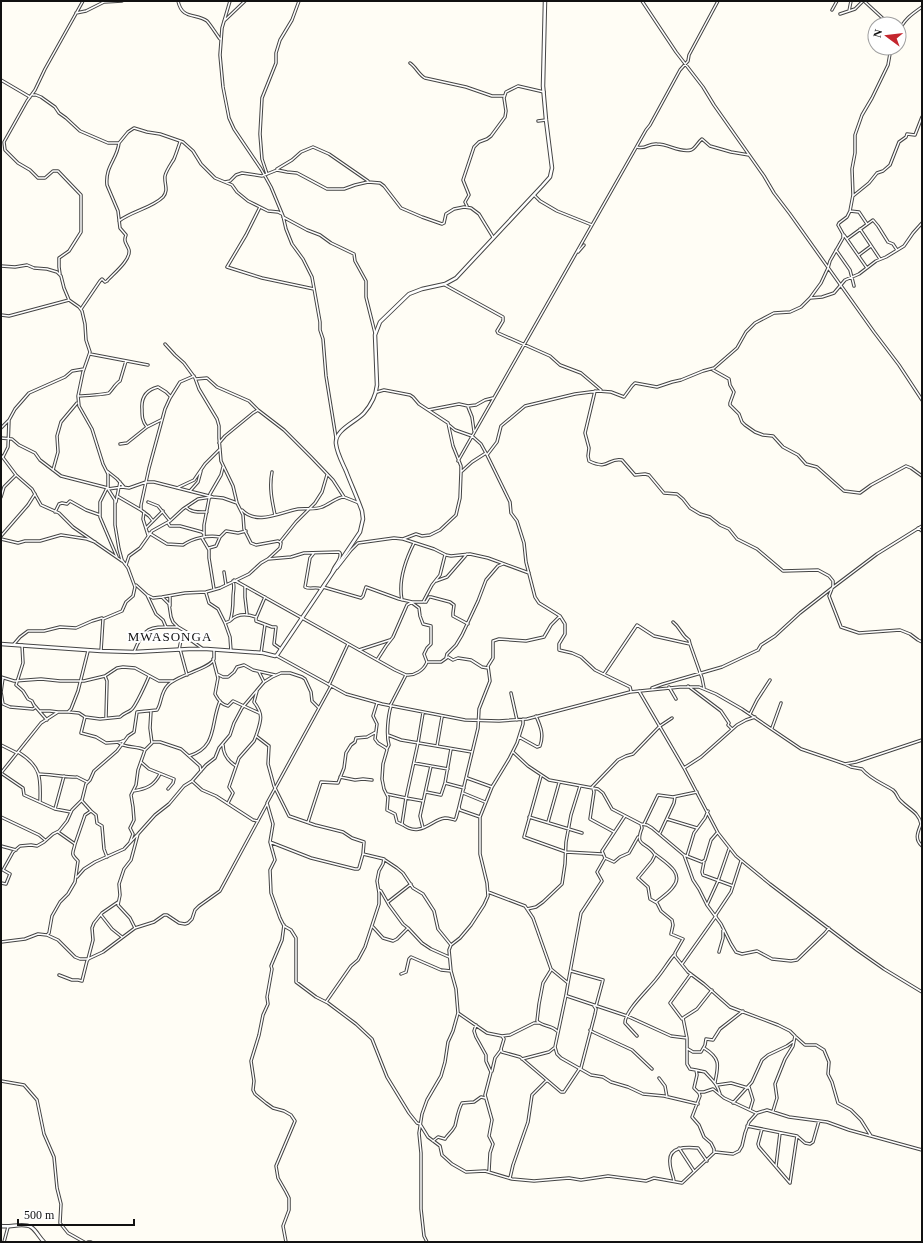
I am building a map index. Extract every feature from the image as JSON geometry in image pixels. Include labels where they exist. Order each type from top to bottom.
[{"type":"street","points":[[2,147],[30,96],[37,87],[45,69],[83,1]]},
{"type":"street","points":[[76,13],[86,11],[104,2],[122,1]]},
{"type":"street","points":[[178,1],[179,5],[187,14],[206,21],[221,39]]},
{"type":"street","points":[[230,1],[224,22],[220,55],[223,87],[230,122],[235,132],[266,174]]},
{"type":"street","points":[[224,22],[245,1]]},
{"type":"street","points":[[276,656],[361,530],[363,516],[360,504],[338,450],[326,376],[323,339],[320,330],[320,322],[311,274],[303,259],[292,244],[283,216],[266,174],[262,159],[260,134],[262,98],[273,71],[280,40],[292,20],[299,1]]},
{"type":"street","points":[[375,335],[380,322],[409,294],[452,281],[462,273],[549,179],[552,172],[552,163],[544,92],[545,1]]},
{"type":"street","points":[[642,1],[750,155],[774,193],[840,286],[899,365],[922,400]]},
{"type":"street","points":[[458,461],[680,70],[685,64],[718,1]]},
{"type":"street","points":[[832,10],[837,1]]},
{"type":"street","points":[[849,12],[851,1]]},
{"type":"street","points":[[840,14],[857,8],[864,1],[880,16]]},
{"type":"street","points":[[907,18],[922,7]]},
{"type":"street","points":[[867,268],[843,234],[838,224],[847,217],[850,211],[853,196],[852,169],[855,153],[854,137],[862,115],[887,67],[889,56]]},
{"type":"street","points":[[410,63],[422,76],[426,78],[466,87],[492,96],[504,96]]},
{"type":"street","points":[[1,80],[30,96],[36,95],[46,100],[80,131],[108,143],[120,143]]},
{"type":"street","points":[[467,207],[465,203],[469,195],[463,180],[468,164],[475,145],[491,136],[504,118],[506,111],[504,96],[508,90],[518,86],[544,92]]},
{"type":"street","points":[[853,196],[869,183],[877,173],[883,171],[890,164],[899,142],[906,138],[907,134],[915,135],[922,117]]},
{"type":"street","points":[[538,121],[546,120]]},
{"type":"street","points":[[81,309],[100,281],[102,279],[105,282],[107,281],[128,257],[129,250],[124,242],[126,235],[120,228],[118,211],[107,185],[106,176],[108,168],[120,143],[128,132],[134,128],[147,132],[156,132],[180,141],[193,151],[201,164],[215,178],[234,186],[237,192],[245,199],[270,211],[279,213],[308,230],[320,235],[331,243],[354,254],[355,261],[366,281],[366,297],[375,335],[377,385],[376,392],[363,414],[342,431],[336,439]]},
{"type":"street","points":[[637,147],[644,148],[651,144],[658,144],[684,151],[693,149],[702,139],[710,146],[731,152],[750,155]]},
{"type":"street","points":[[1,141],[4,143],[5,150],[23,167],[30,170],[38,178],[45,178],[53,172],[58,171],[80,195],[82,230],[71,248],[59,258],[59,267],[64,288],[69,300],[81,309],[85,324],[86,340],[90,354],[84,368],[78,402],[92,429],[109,476],[108,488],[100,502],[100,515],[117,557]]},
{"type":"street","points":[[119,221],[127,215],[157,202],[164,196],[167,188],[165,176],[180,141]]},
{"type":"street","points":[[225,182],[230,181],[237,174],[242,173],[260,176],[266,174],[292,160],[301,152],[312,147],[329,154],[369,182]]},
{"type":"street","points":[[275,170],[297,173],[327,189],[344,189],[355,184],[369,182],[382,184],[402,209],[442,224],[444,223],[448,212],[454,209],[467,207],[473,209],[478,214],[494,238]]},
{"type":"street","points":[[534,195],[540,201],[557,211],[592,225]]},
{"type":"street","points":[[260,206],[246,235],[227,267],[262,278],[314,289]]},
{"type":"street","points":[[850,211],[859,212],[867,224]]},
{"type":"street","points":[[847,239],[874,220],[888,242],[894,245],[897,250]]},
{"type":"street","points":[[810,298],[833,294],[844,280],[859,274],[880,259],[904,246],[922,223]]},
{"type":"street","points":[[860,229],[880,259]]},
{"type":"street","points":[[461,472],[472,462],[486,454],[497,442],[499,430],[502,424],[523,407],[554,398],[601,390],[624,397],[635,383],[657,387],[704,371],[712,370],[737,348],[746,332],[755,323],[774,313],[790,312],[802,306],[810,298],[821,283],[830,261],[843,240],[843,234]]},
{"type":"street","points":[[576,253],[584,245]]},
{"type":"street","points":[[858,256],[872,246]]},
{"type":"street","points":[[836,250],[850,270],[854,286]]},
{"type":"street","points":[[1,266],[15,267],[27,264],[36,268],[50,269],[60,274]]},
{"type":"street","points":[[444,284],[503,317],[503,321],[498,332],[550,356],[560,365],[581,373],[601,390]]},
{"type":"street","points":[[1,315],[9,316],[69,300]]},
{"type":"street","points":[[165,344],[184,363],[195,378],[199,390],[219,423],[221,461],[233,486],[237,502],[243,515],[243,524],[250,542],[254,545],[278,541],[280,542]]},
{"type":"street","points":[[90,354],[148,365]]},
{"type":"street","points":[[78,396],[108,393],[120,381],[126,361]]},
{"type":"street","points":[[1,428],[29,393],[65,377],[72,371],[84,368]]},
{"type":"street","points":[[712,370],[729,379],[730,385],[734,392],[730,405],[739,414],[743,423],[755,432],[773,436],[783,447],[798,455],[806,464],[817,467],[844,491],[860,493],[871,485],[906,466],[922,476]]},
{"type":"street","points":[[142,510],[141,505],[161,420],[171,396],[181,382],[195,378],[207,378],[217,387],[249,401],[259,411],[284,430],[336,484],[344,497]]},
{"type":"street","points":[[147,427],[142,420],[142,401],[144,396],[150,390],[158,387],[171,396]]},
{"type":"street","points":[[376,392],[384,390],[410,395],[428,410],[446,420],[455,430],[472,436],[481,444],[509,500],[511,514],[518,524],[524,543],[526,562],[536,599],[560,616],[565,624],[566,631],[559,644],[559,650],[581,657],[586,660],[592,668],[637,691],[660,726],[708,811],[718,833],[729,848],[742,861],[870,960],[922,992]]},
{"type":"street","points":[[595,391],[585,433],[589,448],[589,461],[601,466],[616,459],[622,460],[635,475],[650,475],[664,493],[677,494],[692,509],[700,514],[710,517],[720,525],[729,529],[737,539],[757,549],[780,570],[786,572],[805,569],[820,570],[832,579],[832,588],[829,596],[841,628],[859,633],[900,630],[910,634],[922,642]]},
{"type":"street","points":[[428,410],[460,404],[468,406],[476,405],[493,398]]},
{"type":"street","points":[[53,470],[58,454],[57,437],[62,422],[78,402]]},
{"type":"street","points":[[468,406],[468,411],[472,417],[474,431]]},
{"type":"street","points":[[219,443],[224,436],[253,413],[259,411]]},
{"type":"street","points":[[9,419],[8,447],[2,456],[16,475],[30,487],[41,505],[59,513],[73,527],[123,562],[126,565],[130,577],[135,585],[153,598],[214,590],[249,574],[261,562],[268,559],[314,553],[340,553],[341,557],[333,568],[332,575]]},
{"type":"street","points":[[120,444],[130,442],[147,427],[161,420]]},
{"type":"street","points":[[403,539],[416,534],[424,536],[433,534],[455,516],[458,509],[460,498],[461,466],[453,446],[449,424]]},
{"type":"street","points":[[1,438],[14,440],[19,445],[36,453],[40,460],[59,476],[108,488],[129,488],[146,482],[162,483],[237,502]]},
{"type":"street","points":[[177,488],[194,481],[207,462],[220,449]]},
{"type":"street","points":[[204,536],[204,525],[210,496],[221,475],[223,466]]},
{"type":"street","points":[[190,491],[198,482],[202,470]]},
{"type":"street","points":[[107,471],[124,487]]},
{"type":"street","points":[[272,472],[270,482],[275,515]]},
{"type":"street","points":[[1,497],[4,487],[16,475]]},
{"type":"street","points":[[268,559],[280,548],[280,542],[322,494],[327,475]]},
{"type":"street","points":[[120,482],[117,496],[115,525],[123,562]]},
{"type":"street","points":[[108,488],[115,498],[116,507]]},
{"type":"street","points":[[1,536],[28,505],[35,494]]},
{"type":"street","points":[[117,496],[142,510],[153,521]]},
{"type":"street","points":[[126,565],[129,556],[140,548],[149,534],[158,527],[168,523],[186,507],[198,499],[210,496]]},
{"type":"street","points":[[241,509],[246,514],[264,517],[292,510],[322,507],[338,498],[344,497],[360,504]]},
{"type":"street","points":[[55,512],[56,507],[59,504],[67,504],[70,501],[90,512],[100,515]]},
{"type":"street","points":[[148,502],[158,506],[170,521]]},
{"type":"street","points":[[186,507],[188,510],[192,511],[207,512]]},
{"type":"street","points":[[146,528],[162,511]]},
{"type":"street","points":[[144,512],[143,516],[149,534],[171,545],[184,545],[187,542],[202,538],[204,536],[211,535],[220,537]]},
{"type":"street","points":[[168,523],[170,526],[180,526],[202,532],[204,536]]},
{"type":"street","points":[[652,688],[722,667],[758,650],[761,644],[775,636],[800,613],[832,588],[878,554],[922,526]]},
{"type":"street","points":[[918,528],[922,531]]},
{"type":"street","points":[[208,549],[216,546],[220,537],[226,531],[238,533],[246,531]]},
{"type":"street","points":[[1,539],[18,543],[25,541],[40,541],[61,535],[96,542]]},
{"type":"street","points":[[202,538],[210,552],[209,558],[214,590]]},
{"type":"street","points":[[336,569],[358,543],[394,538],[403,539],[434,549],[445,555],[451,556],[467,554],[488,558],[529,573]]},
{"type":"street","points":[[402,600],[401,587],[404,569],[414,543]]},
{"type":"street","points":[[314,553],[310,558],[305,587],[319,587],[361,598],[366,587],[412,602],[426,602],[429,597],[431,597],[450,602],[454,605],[452,613],[453,616],[468,624]]},
{"type":"street","points":[[436,581],[447,577],[467,554]]},
{"type":"street","points":[[423,602],[432,585],[441,573],[445,555]]},
{"type":"street","points":[[427,662],[444,661],[447,654],[459,642],[486,580],[498,566],[503,564]]},
{"type":"street","points":[[224,572],[226,585]]},
{"type":"street","points":[[234,581],[406,675],[415,674],[425,667],[427,662],[424,654],[431,644],[431,627],[430,625],[422,623],[419,608],[412,602]]},
{"type":"street","points":[[230,621],[233,608],[234,581]]},
{"type":"street","points":[[14,644],[28,631],[44,631],[60,627],[76,628],[89,622],[119,613],[122,611],[126,602],[134,594],[135,585]]},
{"type":"street","points":[[245,586],[247,614]]},
{"type":"street","points":[[206,592],[210,603],[219,610],[225,623],[230,637],[232,651]]},
{"type":"street","points":[[147,595],[156,614],[163,620],[166,627]]},
{"type":"street","points":[[170,596],[172,619],[178,628]]},
{"type":"street","points":[[265,597],[256,617],[257,622],[276,627],[274,644],[281,649]]},
{"type":"street","points":[[162,598],[167,602],[170,608]]},
{"type":"street","points":[[377,660],[392,639],[401,622],[406,607],[412,602]]},
{"type":"street","points":[[225,623],[230,621],[235,616],[247,614],[256,617]]},
{"type":"street","points":[[406,675],[391,706],[388,735],[390,745],[386,749],[382,769],[382,779],[384,789],[387,794],[387,811],[395,814],[396,822],[416,829],[423,828],[444,818],[456,819],[478,728],[480,705],[490,681],[488,668],[493,658],[492,643],[494,640],[526,641],[544,637],[551,625],[560,616]]},
{"type":"street","points":[[101,651],[102,624],[104,618]]},
{"type":"street","points":[[673,622],[678,626],[683,636],[689,640],[704,688]]},
{"type":"street","points":[[261,653],[265,625]]},
{"type":"street","points":[[604,674],[637,625],[654,636],[690,644]]},
{"type":"street","points":[[134,652],[140,638],[147,631],[153,628],[166,627],[178,628],[188,633],[192,641],[203,649]]},
{"type":"street","points":[[359,650],[392,639]]},
{"type":"street","points":[[187,675],[179,650],[181,640],[192,641]]},
{"type":"street","points":[[1,644],[101,651],[134,652],[203,649],[261,653],[276,656],[346,694],[377,703],[442,717],[478,721],[523,719],[630,692],[669,687],[688,686],[704,688],[755,717],[795,746],[813,754],[845,764],[851,768],[862,769],[869,777],[894,791],[901,801],[918,815],[921,824],[917,832],[917,838],[918,842],[922,846]]},
{"type":"street","points":[[1,942],[26,939],[38,934],[47,935],[58,940],[76,957],[80,959],[89,959],[103,952],[135,928],[154,922],[166,915],[182,924],[185,924],[191,920],[195,910],[199,906],[220,891],[319,708],[348,644]]},
{"type":"street","points":[[22,645],[23,663],[16,681],[16,685],[23,691],[28,700],[32,701],[47,720]]},
{"type":"street","points":[[68,712],[71,709],[76,697],[88,650]]},
{"type":"street","points":[[214,650],[218,682],[215,688],[215,694],[220,701],[227,706],[230,705],[232,701],[260,714]]},
{"type":"street","points":[[446,658],[449,657],[453,660],[458,658],[471,660],[482,667],[488,668]]},
{"type":"street","points":[[1,883],[6,884],[11,875],[2,870],[16,850],[21,846],[37,846],[58,832],[66,823],[71,812],[82,800],[87,782],[94,771],[110,758],[134,730],[138,712],[157,710],[163,693],[168,685],[208,665],[214,659]]},
{"type":"street","points":[[217,674],[223,677],[228,677],[237,667],[246,665],[253,670],[275,675]]},
{"type":"street","points":[[36,707],[33,709],[10,707],[3,704],[1,693],[2,677],[16,681],[44,679],[60,681],[87,681],[105,676],[117,668],[123,667],[133,668],[162,682],[174,681]]},
{"type":"street","points":[[259,672],[264,682]]},
{"type":"street","points":[[47,935],[52,916],[60,902],[68,894],[77,877],[85,868],[124,850],[155,815],[169,804],[184,786],[192,781],[215,758],[219,748],[230,735],[234,723],[244,706],[264,682],[275,675],[283,673],[290,673],[304,678],[311,692],[312,701],[319,708]]},
{"type":"street","points":[[105,676],[107,681],[106,717]]},
{"type":"street","points":[[40,711],[79,713],[85,717],[120,717],[132,710],[150,676]]},
{"type":"street","points":[[750,714],[770,680]]},
{"type":"street","points":[[688,686],[723,713],[732,729]]},
{"type":"street","points":[[630,687],[630,692]]},
{"type":"street","points":[[669,687],[676,699]]},
{"type":"street","points":[[228,803],[233,793],[229,787],[236,766],[240,756],[254,741],[261,720],[260,709],[254,702],[257,692]]},
{"type":"street","points":[[511,693],[517,720]]},
{"type":"street","points":[[189,756],[202,750],[207,744],[214,726],[217,708],[220,701]]},
{"type":"street","points":[[377,703],[373,716],[377,723],[376,741],[386,749]]},
{"type":"street","points":[[772,728],[781,703]]},
{"type":"street","points":[[151,711],[150,732],[152,742]]},
{"type":"street","points":[[58,712],[38,726],[1,773],[23,788],[24,795],[55,809],[71,812]]},
{"type":"street","points":[[403,825],[402,819],[423,713]]},
{"type":"street","points":[[519,737],[537,747],[540,746],[542,730],[536,716]]},
{"type":"street","points":[[85,717],[81,733],[96,737],[106,743],[118,742],[126,739]]},
{"type":"street","points":[[437,746],[442,717]]},
{"type":"street","points":[[684,768],[701,757],[744,720],[755,717]]},
{"type":"street","points":[[592,788],[618,760],[635,752],[660,726],[672,718]]},
{"type":"street","points":[[427,1242],[424,1236],[421,1208],[421,1153],[419,1133],[427,1100],[441,1076],[448,1042],[458,1013],[456,989],[451,971],[449,950],[451,945],[460,938],[471,925],[484,905],[488,892],[480,854],[480,817],[492,787],[513,752],[523,724],[523,719]]},
{"type":"street","points":[[308,822],[320,783],[322,781],[337,784],[344,768],[346,753],[356,738],[367,737],[376,732]]},
{"type":"street","points":[[388,735],[401,740],[472,752]]},
{"type":"street","points":[[256,736],[269,746],[268,764],[275,789],[290,816],[343,832],[352,838],[364,842],[363,854],[358,869],[311,858],[270,842]]},
{"type":"street","points":[[845,764],[859,761],[922,740]]},
{"type":"street","points":[[118,742],[122,745],[138,747],[145,750]]},
{"type":"street","points":[[130,842],[133,834],[130,828],[134,820],[131,795],[145,750],[152,742],[160,742],[182,750],[200,766],[201,771]]},
{"type":"street","points":[[224,743],[223,748],[226,756],[236,766]]},
{"type":"street","points":[[1,745],[17,752],[29,760],[39,774],[41,780],[40,803]]},
{"type":"street","points":[[426,792],[441,795],[445,783],[451,749]]},
{"type":"street","points":[[513,752],[524,764],[541,776],[552,781],[598,789],[603,793],[612,809],[641,824],[650,826],[684,855],[704,862]]},
{"type":"street","points":[[141,762],[149,770],[174,778],[173,783],[168,789]]},
{"type":"street","points":[[414,763],[448,769]]},
{"type":"street","points":[[423,828],[420,819],[431,766]]},
{"type":"street","points":[[133,792],[151,786],[160,773]]},
{"type":"street","points":[[39,774],[72,778],[77,777],[87,782]]},
{"type":"street","points":[[55,809],[64,776]]},
{"type":"street","points":[[541,776],[524,835],[525,838],[566,852],[602,854]]},
{"type":"street","points":[[340,777],[355,780],[372,780]]},
{"type":"street","points":[[467,778],[492,787]]},
{"type":"street","points":[[192,781],[203,790],[228,803],[253,820],[258,820]]},
{"type":"street","points":[[445,783],[464,788]]},
{"type":"street","points":[[548,822],[559,783]]},
{"type":"street","points":[[527,909],[538,906],[560,886],[564,876],[566,842],[570,815],[580,785]]},
{"type":"street","points":[[592,788],[594,792],[590,819],[614,832]]},
{"type":"street","points":[[644,824],[658,795],[675,797],[697,792]]},
{"type":"street","points":[[463,793],[485,802]]},
{"type":"street","points":[[387,794],[423,801]]},
{"type":"street","points":[[660,834],[674,803],[675,797]]},
{"type":"street","points":[[82,800],[96,815],[97,823],[102,826],[104,849],[107,857]]},
{"type":"street","points":[[267,803],[273,824],[270,842],[275,860],[270,870],[271,893],[280,918],[284,925],[291,930],[296,938],[296,982],[306,991],[326,1002],[356,1024],[372,1039],[387,1077],[409,1113],[417,1123],[420,1124],[428,1137],[440,1146],[442,1155],[448,1162],[466,1172],[490,1172],[510,1178],[534,1181],[569,1178],[581,1180],[608,1176],[636,1181],[646,1181],[654,1178],[682,1183],[714,1153],[711,1143],[704,1137],[699,1126],[692,1117],[700,1096],[694,1088],[697,1075],[696,1070]]},
{"type":"street","points":[[459,807],[460,810],[480,817]]},
{"type":"street","points":[[77,877],[78,861],[72,852],[85,816],[91,810]]},
{"type":"street","points":[[687,857],[693,834],[705,818],[708,811]]},
{"type":"street","points":[[625,816],[602,850],[602,854],[605,858],[614,862],[629,853],[642,828],[641,824]]},
{"type":"street","points":[[705,818],[710,816]]},
{"type":"street","points":[[1,817],[39,835],[46,841]]},
{"type":"street","points":[[529,817],[582,833]]},
{"type":"street","points":[[667,819],[698,828]]},
{"type":"street","points":[[58,832],[75,844]]},
{"type":"street","points":[[718,833],[712,840],[704,862],[702,874],[733,886]]},
{"type":"street","points":[[59,975],[72,980],[82,981],[93,940],[93,926],[100,915],[118,902],[120,895],[119,884],[123,872],[131,858],[138,834]]},
{"type":"street","points":[[638,837],[640,842],[675,870],[677,878],[673,888],[656,902]]},
{"type":"street","points":[[1,846],[16,850]]},
{"type":"street","points":[[707,904],[718,881],[729,848]]},
{"type":"street","points":[[363,854],[384,859],[397,868],[413,888],[423,894],[435,913],[438,929],[451,945]]},
{"type":"street","points":[[637,1036],[625,1024],[627,1016],[633,1006],[675,954],[683,939],[671,934],[673,925],[672,920],[662,911],[656,902],[650,899],[648,887],[638,878],[652,861],[655,854]]},
{"type":"street","points":[[684,855],[693,880],[716,916],[731,944],[738,953],[742,954],[758,951],[769,958],[791,961],[797,960],[801,958],[829,928]]},
{"type":"street","points":[[605,858],[597,872],[602,881],[581,913],[555,1047],[556,1052],[560,1058],[595,1076],[603,1077],[611,1082],[643,1094],[668,1097],[698,1104]]},
{"type":"street","points":[[326,1002],[351,966],[360,958],[373,927],[379,904],[378,878],[384,859]]},
{"type":"street","points":[[682,964],[730,895],[742,861]]},
{"type":"street","points":[[388,902],[411,884]]},
{"type":"street","points":[[379,890],[403,924],[425,946],[449,957]]},
{"type":"street","points":[[488,892],[522,905],[527,909],[533,918],[551,969],[568,983]]},
{"type":"street","points":[[118,902],[119,906],[130,918],[135,928]]},
{"type":"street","points":[[100,915],[114,931],[122,937]]},
{"type":"street","points":[[284,925],[282,940],[271,966],[272,970],[267,998],[268,1004],[263,1015],[258,1039],[251,1061],[254,1081],[253,1090],[255,1094],[273,1108],[284,1111],[290,1115],[295,1121],[276,1166],[278,1178],[288,1198],[288,1210],[283,1226],[286,1242]]},
{"type":"street","points":[[373,927],[383,938],[393,941],[408,928]]},
{"type":"street","points":[[719,952],[723,938],[723,928]]},
{"type":"street","points":[[675,954],[691,974],[712,990],[730,1007],[778,1025],[805,1044],[816,1045],[824,1050],[829,1062],[828,1074],[838,1103],[852,1110],[861,1120],[871,1136]]},
{"type":"street","points":[[401,974],[406,972],[411,957],[441,970],[451,971]]},
{"type":"street","points":[[538,1022],[539,1004],[543,982],[551,969]]},
{"type":"street","points":[[501,1050],[504,1053],[518,1056],[563,1093],[581,1068],[603,980],[570,971]]},
{"type":"street","points":[[691,974],[670,1003],[682,1019],[687,1038],[688,1067],[690,1069],[705,1072],[717,1085],[720,1095]]},
{"type":"street","points":[[682,1019],[684,1016],[697,1009],[712,990]]},
{"type":"street","points":[[566,995],[570,998],[627,1016],[671,1036],[687,1038]]},
{"type":"street","points":[[592,1005],[596,1009]]},
{"type":"street","points":[[687,1048],[693,1052],[699,1053],[704,1048],[707,1038],[713,1040],[720,1029],[743,1011]]},
{"type":"street","points":[[458,1013],[490,1034],[502,1036],[510,1035],[538,1022],[556,1029],[558,1032]]},
{"type":"street","points":[[476,1024],[474,1031],[486,1055],[486,1061],[491,1073]]},
{"type":"street","points":[[591,1031],[632,1050],[652,1069]]},
{"type":"street","points":[[490,1172],[490,1153],[493,1144],[489,1136],[492,1120],[486,1094],[495,1058],[501,1050],[504,1041],[502,1036]]},
{"type":"street","points":[[773,1111],[777,1098],[775,1084],[778,1074],[795,1040],[795,1036]]},
{"type":"street","points":[[733,1103],[754,1079],[762,1060],[795,1040]]},
{"type":"street","points":[[522,1059],[552,1050],[555,1047]]},
{"type":"street","points":[[704,1048],[717,1059],[718,1064],[715,1082]]},
{"type":"street","points":[[552,1050],[556,1052]]},
{"type":"street","points":[[659,1078],[665,1086],[668,1097]]},
{"type":"street","points":[[1,1080],[24,1085],[37,1100],[45,1136],[54,1157],[57,1188],[61,1204],[60,1223],[68,1233],[84,1242]]},
{"type":"street","points":[[510,1178],[513,1164],[528,1122],[532,1094],[546,1081],[548,1081]]},
{"type":"street","points":[[717,1085],[731,1082],[748,1087]]},
{"type":"street","points":[[748,1087],[752,1100],[750,1110]]},
{"type":"street","points":[[698,1092],[704,1092],[712,1089],[733,1103],[756,1113]]},
{"type":"street","points":[[433,1141],[438,1137],[445,1139],[451,1133],[462,1104],[474,1102],[481,1097],[486,1098]]},
{"type":"street","points":[[714,1153],[733,1154],[738,1151],[742,1146],[747,1126],[756,1113],[767,1110],[789,1117],[827,1122],[849,1130],[922,1150]]},
{"type":"street","points":[[747,1126],[796,1136],[805,1143],[812,1144],[818,1121]]},
{"type":"street","points":[[762,1128],[758,1145],[790,1183],[796,1136]]},
{"type":"street","points":[[776,1166],[780,1133]]},
{"type":"street","points":[[674,1182],[670,1162],[670,1156],[674,1151],[679,1148],[698,1148],[707,1161]]},
{"type":"street","points":[[679,1148],[694,1171]]},
{"type":"street","points":[[1,1226],[29,1226],[44,1242]]},
{"type":"street","points":[[4,1242],[8,1227]]},
{"type":"district","name":"MWASONGA","points":[[170,636]]}]
